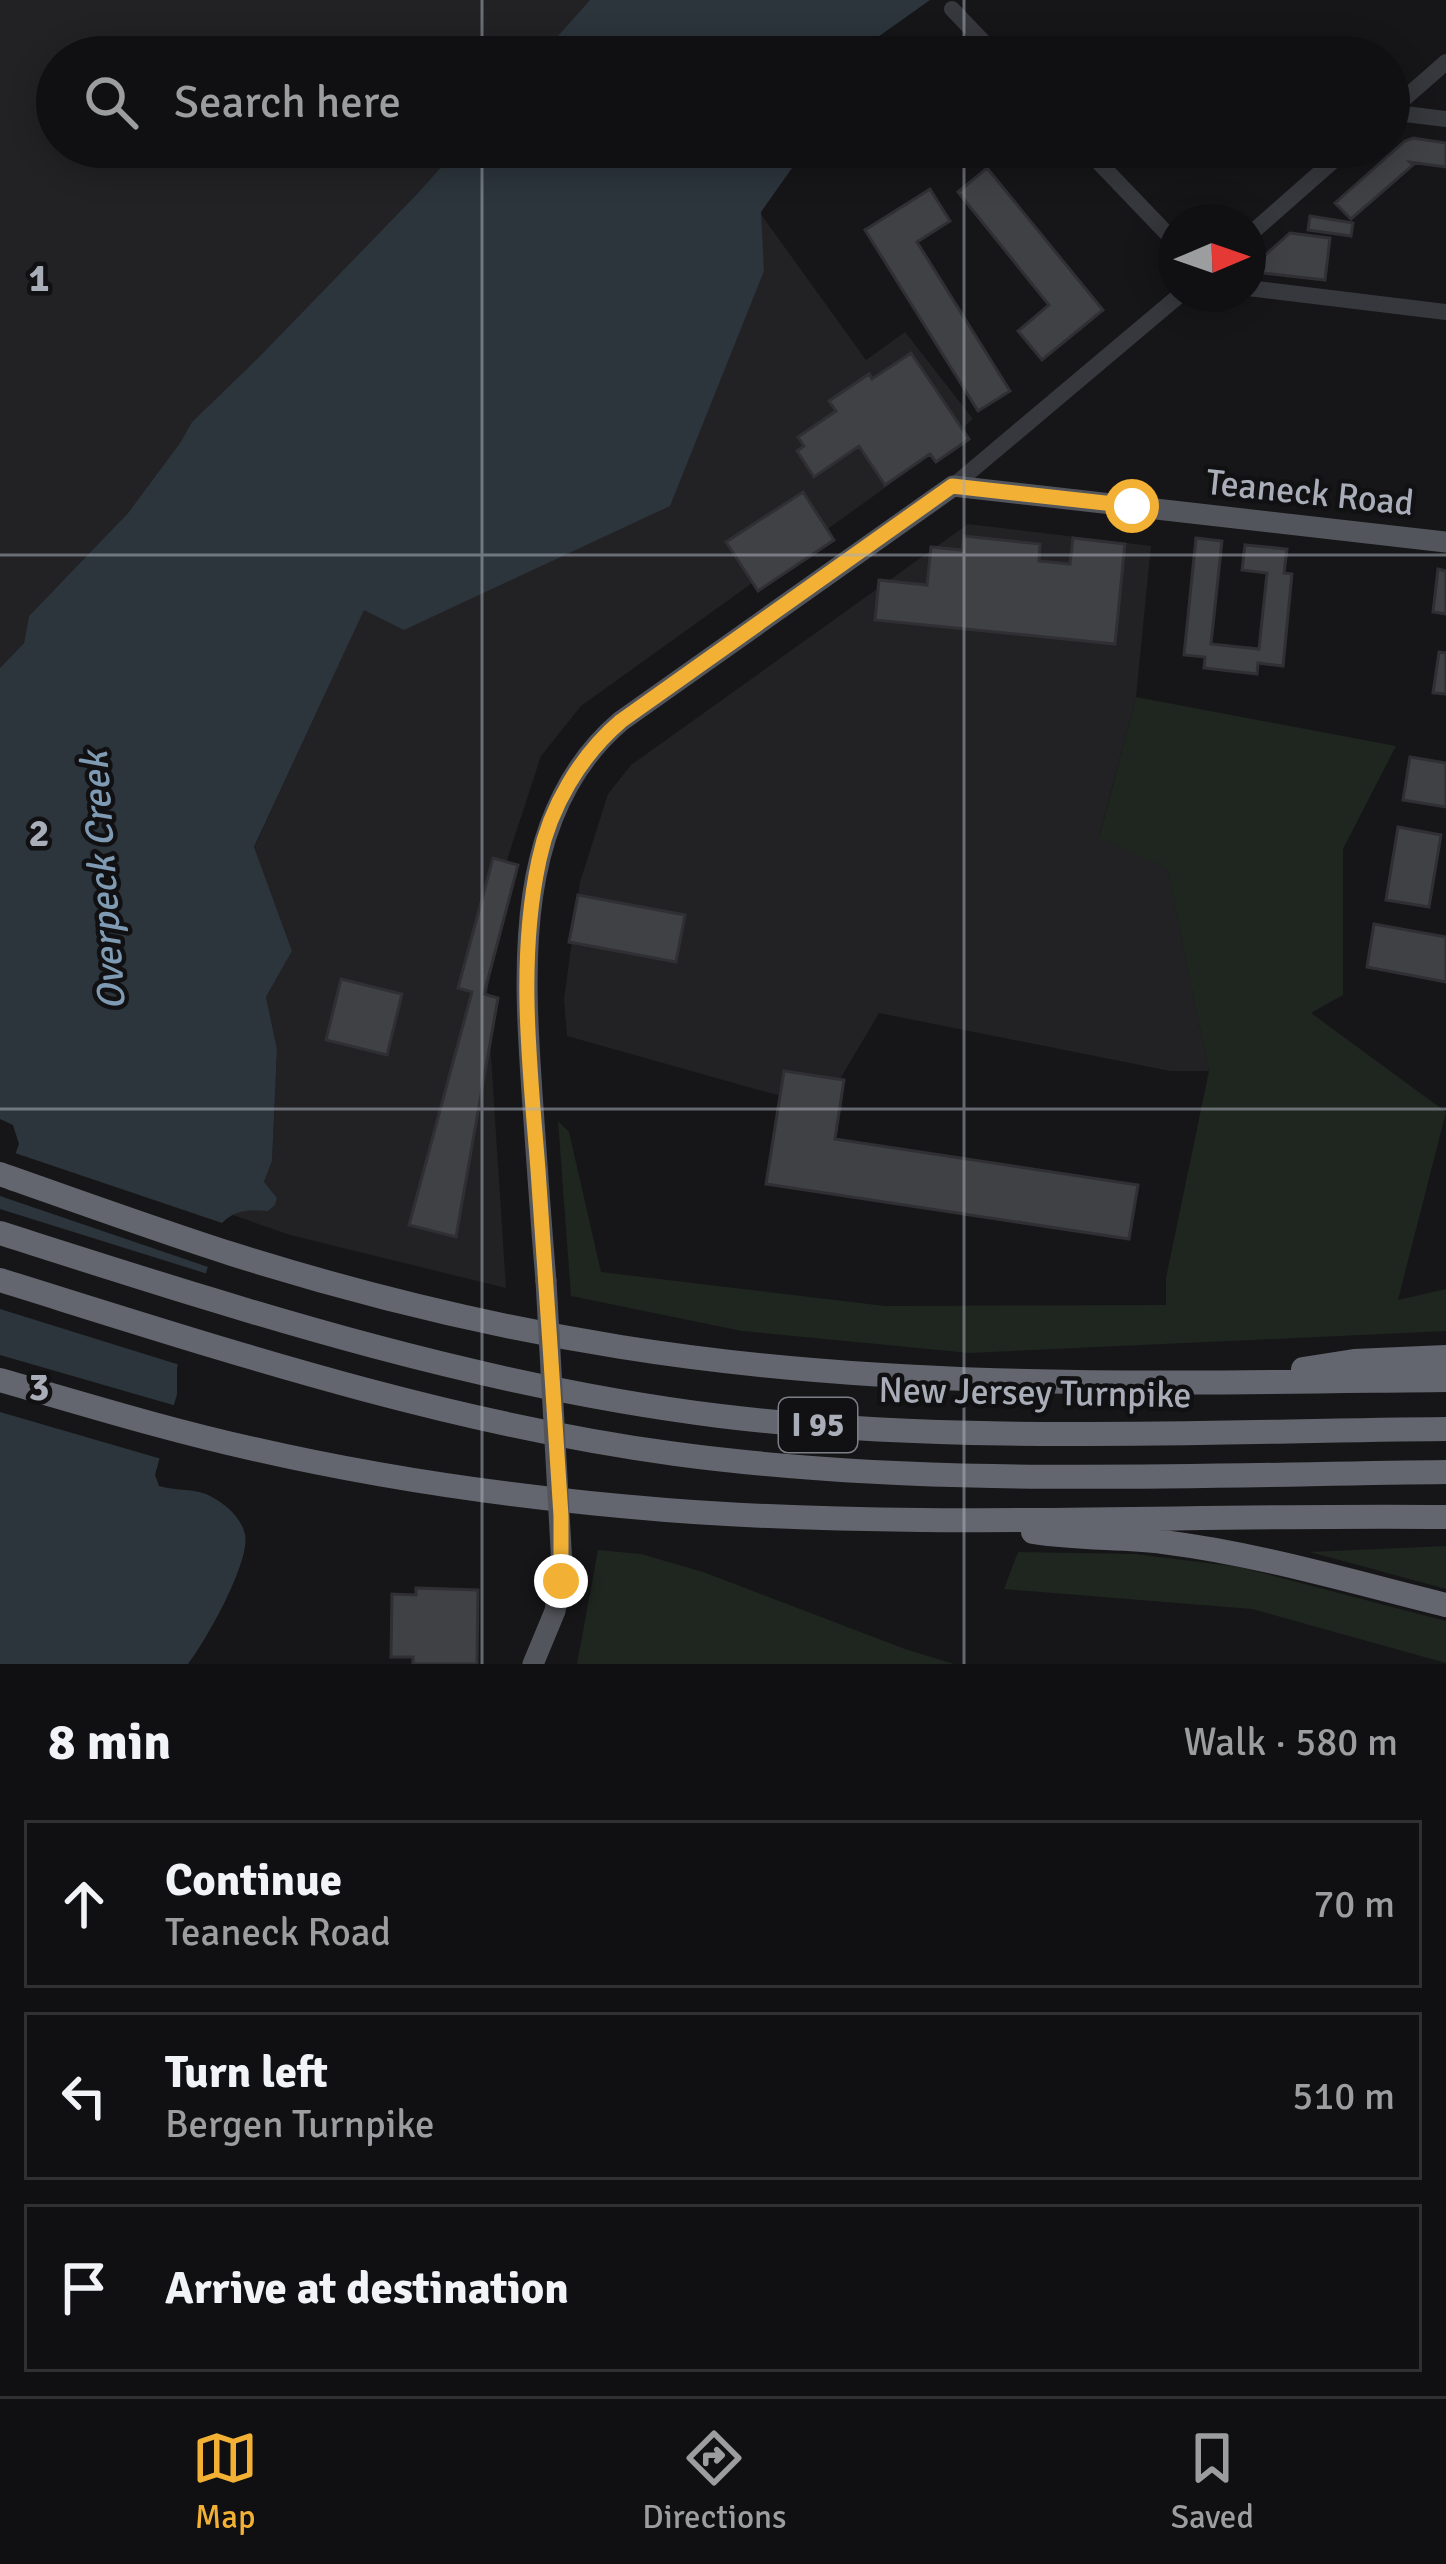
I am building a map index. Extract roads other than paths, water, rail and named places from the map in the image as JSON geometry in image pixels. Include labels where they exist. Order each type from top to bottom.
[{"type":"highway","points":[[0,1174],[235,1255],[341,1286],[466,1317],[711,1360],[905,1378],[1047,1383],[1446,1380]]},
{"type":"highway","name":"New Jersey Turnpike","points":[[0,1233],[380,1350],[491,1377],[756,1420],[986,1432],[1446,1429]]},
{"type":"highway","points":[[0,1280],[336,1381],[521,1427],[636,1448],[876,1473],[1009,1477],[1446,1472]]},
{"type":"highway","points":[[1211,1382],[1354,1361],[1446,1358]]},
{"type":"highway","points":[[0,1380],[183,1433],[363,1471],[548,1498],[744,1515],[953,1520],[1446,1517]]},
{"type":"highway","points":[[953,1520],[1072,1538],[1163,1542],[1223,1552],[1446,1605]]},
{"type":"main road","name":"Teaneck Road","points":[[952,486],[1446,542]]},
{"type":"main road","points":[[533,1664],[556,1611],[562,1566],[526,952],[539,860],[550,820],[602,738],[621,721],[952,486]]},
{"type":"street","points":[[952,9],[978,36]]},
{"type":"street","points":[[1410,94],[1446,62]]},
{"type":"street","points":[[1410,115],[1446,119]]},
{"type":"street","points":[[1104,168],[1158,224]]},
{"type":"street","points":[[1266,220],[1325,168]]},
{"type":"street","points":[[1266,290],[1446,312]]},
{"type":"street","points":[[952,486],[1160,312]]},
{"type":"water","points":[[590,0],[930,0],[879,36],[558,36]]},
{"type":"water","name":"Overpeck Creek","points":[[440,168],[792,168],[761,212],[764,271],[670,506],[404,630],[364,610],[254,847],[292,951],[266,997],[277,1049],[272,1161],[264,1182],[277,1198],[268,1211],[237,1213],[221,1224],[177,1368],[177,1394],[155,1475],[159,1486],[206,1494],[230,1510],[245,1534],[241,1562],[216,1620],[188,1664],[0,1664],[0,1196],[19,1144],[13,1125],[0,1119],[0,668],[24,643],[29,616],[128,513],[192,422]]}]
